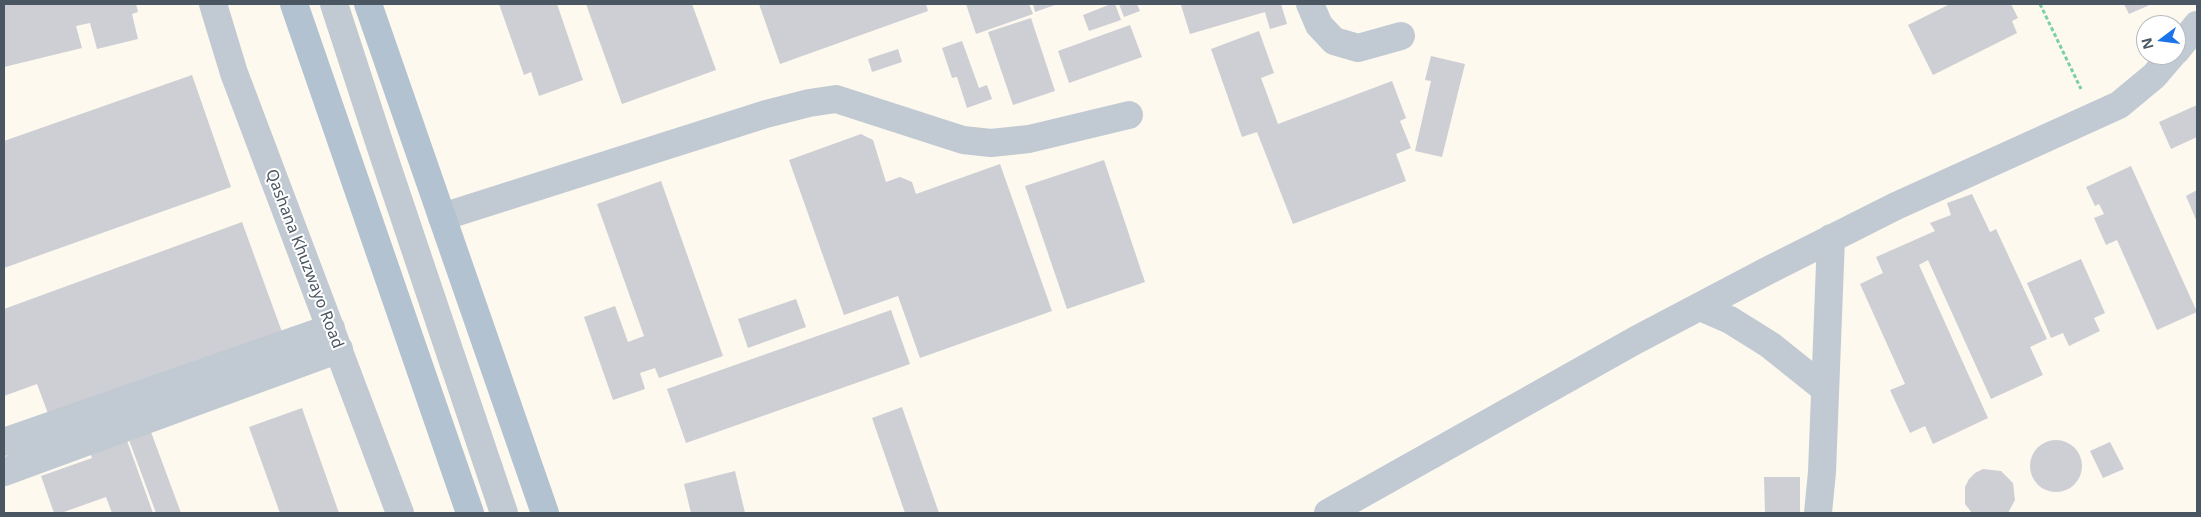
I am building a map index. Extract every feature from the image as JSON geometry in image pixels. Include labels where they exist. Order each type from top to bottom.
[{"type":"main road","points":[[294,4],[470,513]]},
{"type":"main road","points":[[368,4],[545,513]]},
{"type":"lane","name":"Qashana Khuzwayo Road","points":[[213,4],[234,73],[400,513]]},
{"type":"lane","points":[[334,4],[504,513]]},
{"type":"lane","points":[[1310,4],[1319,25],[1334,41],[1358,48],[1401,36]]},
{"type":"lane","points":[[2186,39],[2197,25]]},
{"type":"lane","points":[[1328,513],[1700,306],[1831,238],[1896,206],[2119,105],[2154,76],[2163,65]]},
{"type":"lane","points":[[442,217],[757,117],[809,103],[836,99],[963,140],[991,143],[1029,139],[1130,115]]},
{"type":"lane","points":[[1818,513],[1822,472],[1831,238]]},
{"type":"lane","points":[[1700,306],[1730,320],[1770,345],[1825,389]]},
{"type":"lane","points":[[4,442],[335,339]]},
{"type":"lane","points":[[4,472],[335,339]]},
{"type":"path","points":[[2040,4],[2094,116]]},
{"type":"shaded area","points":[[4,4],[2197,4],[2197,513],[4,513]]},
{"type":"building","points":[[4,4],[136,4],[138,12],[132,14],[138,39],[97,49],[90,23],[76,26],[82,48],[4,67]]},
{"type":"building","points":[[499,4],[557,4],[583,80],[539,96],[531,72],[524,75]]},
{"type":"building","points":[[586,4],[692,4],[716,70],[622,104]]},
{"type":"building","points":[[759,4],[926,4],[928,11],[780,64]]},
{"type":"building","points":[[966,4],[1029,4],[1033,14],[976,34]]},
{"type":"building","points":[[1033,4],[1058,4],[1035,12]]},
{"type":"building","points":[[1115,4],[1121,20],[1089,31],[1083,15]]},
{"type":"building","points":[[1119,4],[1137,4],[1140,11],[1124,17]]},
{"type":"building","points":[[1281,4],[1287,24],[1270,29],[1265,12],[1190,34],[1181,5]]},
{"type":"building","points":[[1950,4],[2011,4],[2018,18],[2012,21],[2017,33],[1933,75],[1908,25]]},
{"type":"building","points":[[2124,4],[2152,4],[2129,14]]},
{"type":"building","points":[[1031,18],[1055,91],[1013,105],[988,32]]},
{"type":"building","points":[[1130,25],[1142,57],[1069,83],[1058,51]]},
{"type":"building","points":[[1259,31],[1274,73],[1261,78],[1278,124],[1392,81],[1406,118],[1400,121],[1411,148],[1396,154],[1406,181],[1293,224],[1257,132],[1242,137],[1211,49]]},
{"type":"building","points":[[962,41],[979,88],[987,85],[992,99],[967,108],[957,77],[952,78],[942,48]]},
{"type":"building","points":[[898,49],[902,62],[872,72],[868,59]]},
{"type":"building","points":[[1431,56],[1465,64],[1442,157],[1415,151],[1431,81],[1425,80]]},
{"type":"building","points":[[192,75],[231,187],[4,268],[4,141]]},
{"type":"building","points":[[2197,105],[2197,137],[2171,149],[2159,122]]},
{"type":"building","points":[[861,134],[873,140],[886,182],[900,177],[912,182],[916,194],[1000,164],[1052,311],[920,358],[898,296],[844,315],[789,160]]},
{"type":"building","points":[[1104,160],[1145,282],[1067,309],[1025,186]]},
{"type":"building","points":[[2131,166],[2197,312],[2157,330],[2117,240],[2106,245],[2094,218],[2104,214],[2099,204],[2095,206],[2086,187]]},
{"type":"building","points":[[661,181],[723,356],[659,378],[655,368],[640,373],[645,389],[613,400],[584,317],[615,306],[628,342],[644,336],[597,204]]},
{"type":"building","points":[[2197,190],[2197,222],[2186,196]]},
{"type":"building","points":[[1972,194],[1990,232],[1996,229],[2047,339],[2030,347],[2043,375],[1991,399],[1928,260],[1919,265],[1988,418],[1933,444],[1925,426],[1910,433],[1890,390],[1905,384],[1860,284],[1883,273],[1876,257],[1935,231],[1930,223],[1951,215],[1947,203]]},
{"type":"building","points":[[242,222],[282,332],[49,416],[37,384],[4,396],[4,309]]},
{"type":"building","points":[[2081,259],[2105,313],[2094,318],[2100,331],[2069,346],[2063,333],[2051,338],[2027,283]]},
{"type":"building","points":[[796,299],[806,327],[748,348],[738,319]]},
{"type":"building","points":[[891,310],[910,364],[686,443],[667,389]]},
{"type":"building","points":[[902,407],[939,513],[905,513],[872,418]]},
{"type":"building","points":[[302,408],[339,513],[280,513],[249,427]]},
{"type":"building","points":[[151,432],[181,513],[156,513],[129,440]]},
{"type":"building","points":[[125,435],[153,513],[112,513],[106,497],[61,513],[54,513],[41,476],[92,458],[89,449]]},
{"type":"building","points":[[2056,440],[2070,444],[2078,452],[2082,466],[2078,480],[2070,488],[2056,492],[2042,488],[2034,480],[2030,466],[2034,452],[2042,444]]},
{"type":"building","points":[[2110,442],[2124,469],[2103,478],[2090,451]]},
{"type":"building","points":[[1983,469],[2001,471],[2013,483],[2015,500],[2008,513],[1972,513],[1965,504],[1965,487],[1969,479]]},
{"type":"building","points":[[735,471],[745,513],[691,513],[684,484]]},
{"type":"building","points":[[1764,477],[1800,477],[1800,513],[1765,513]]}]
